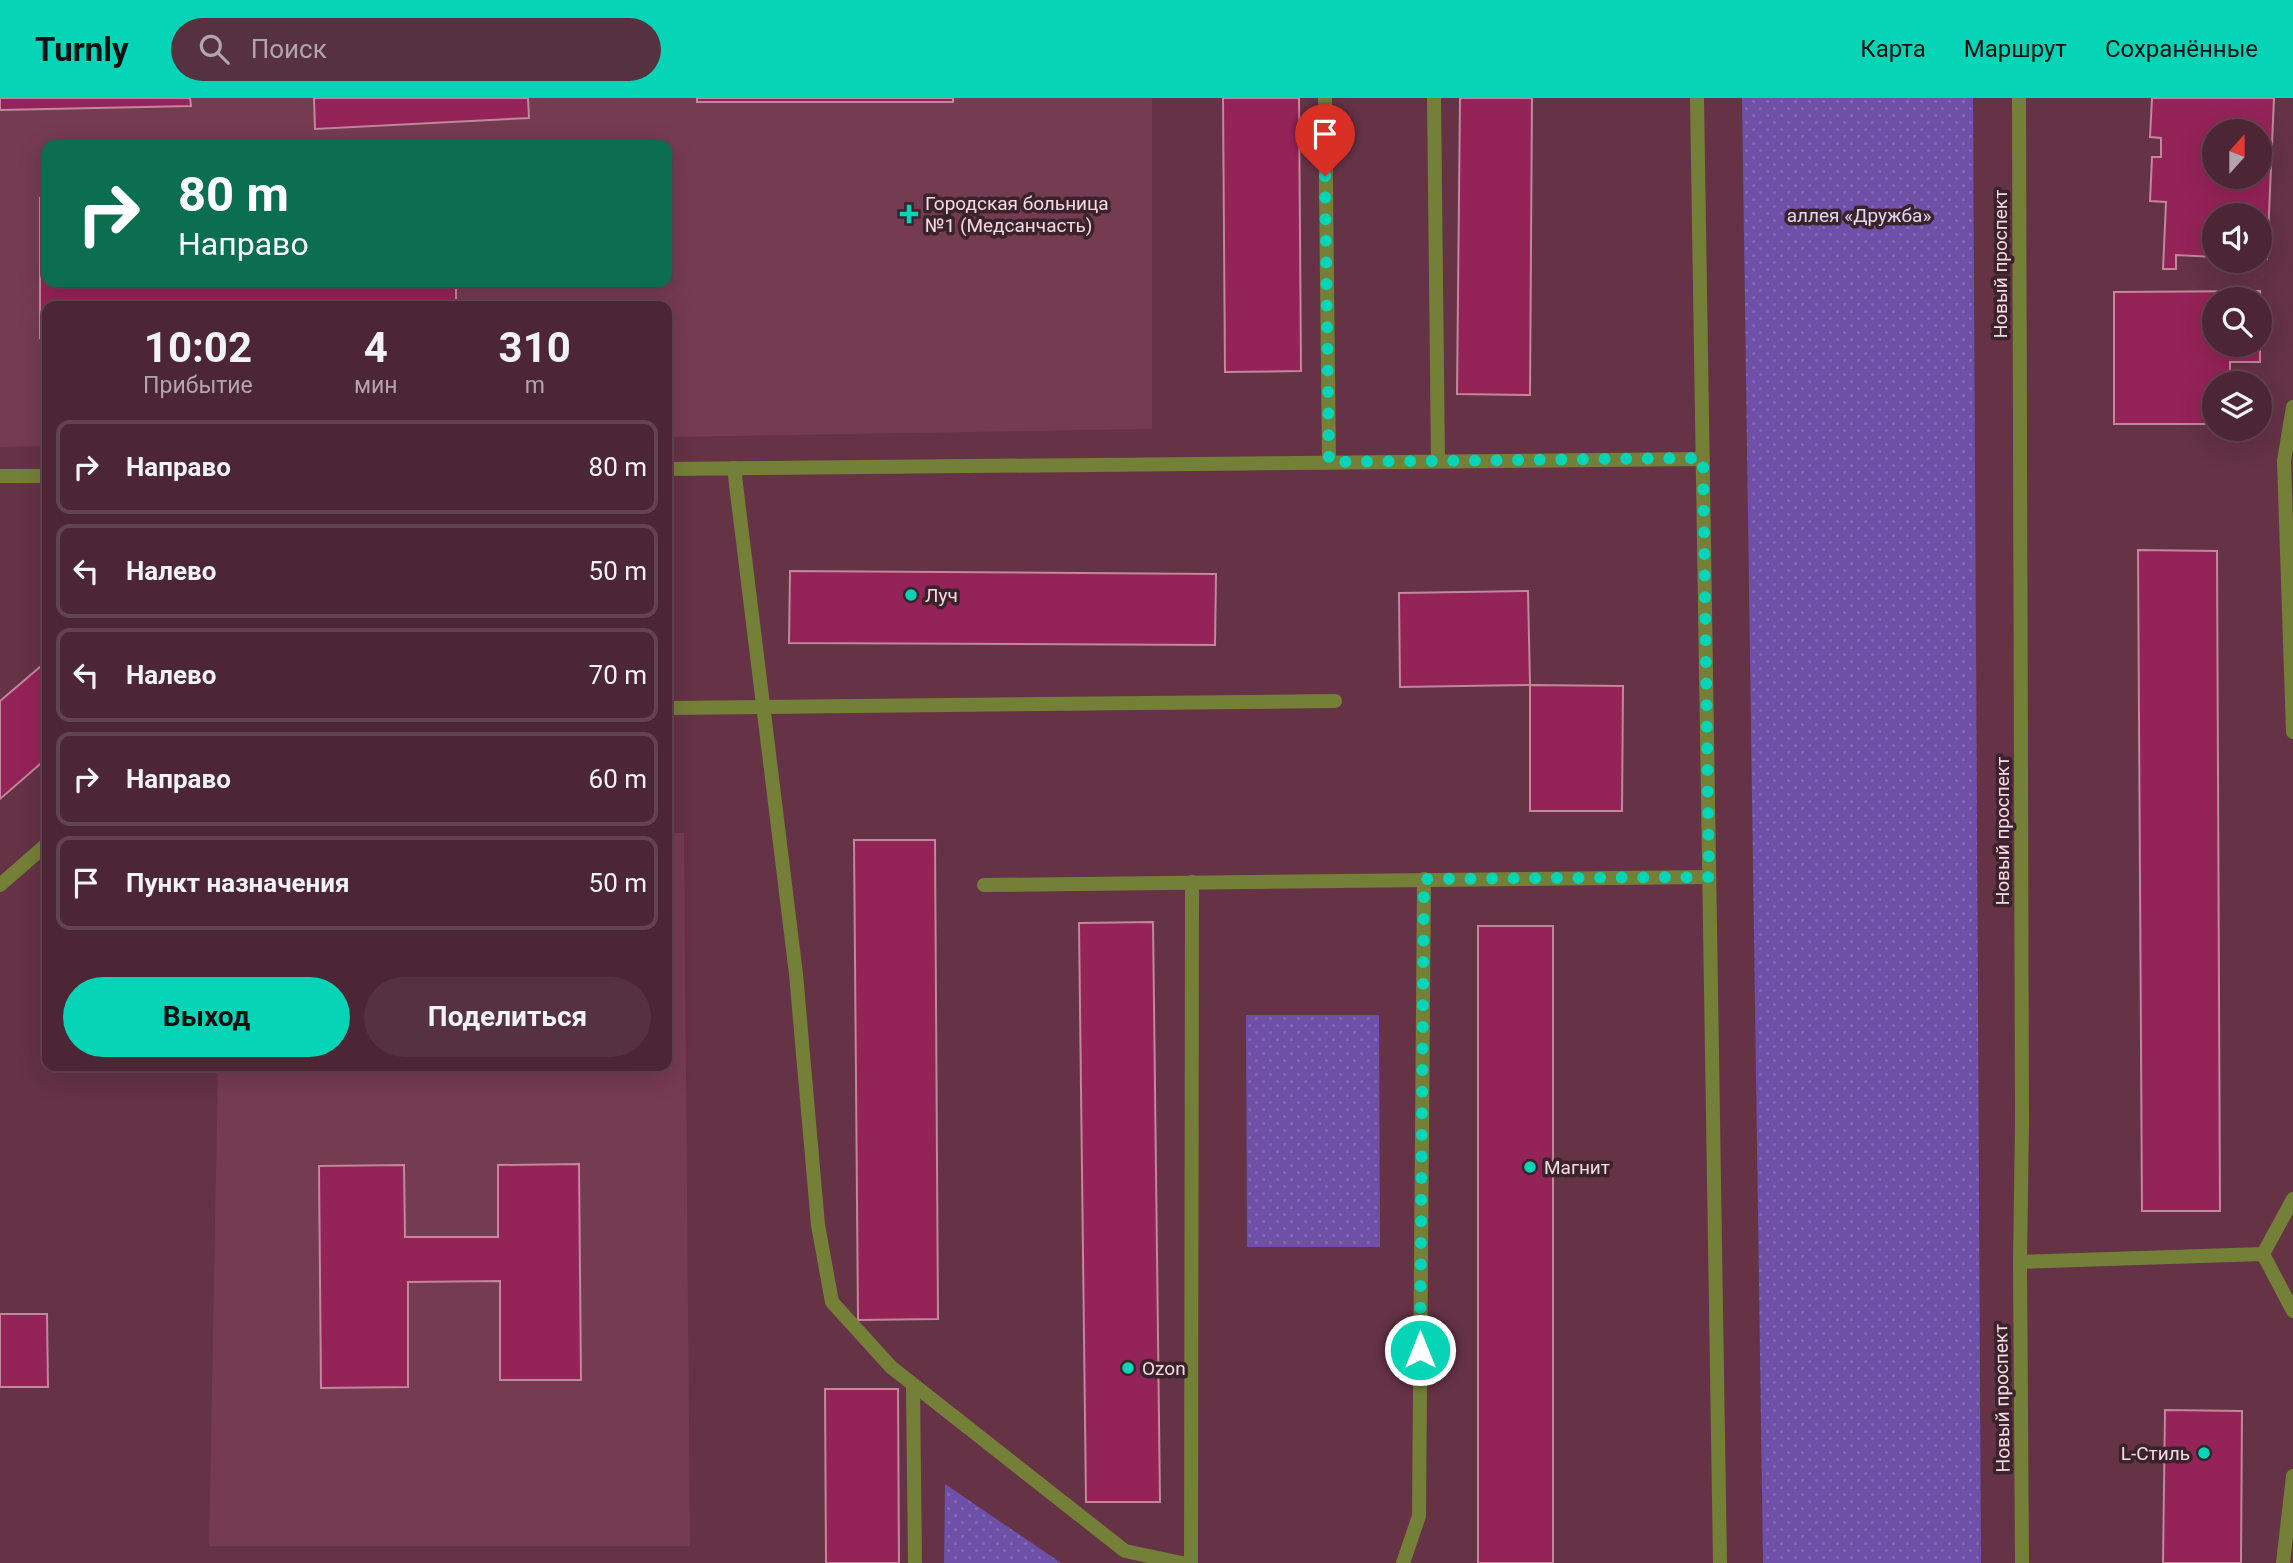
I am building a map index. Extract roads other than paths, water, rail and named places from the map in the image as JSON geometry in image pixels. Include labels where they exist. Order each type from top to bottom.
[{"type":"street","points":[[1325,98],[1329,462]]},
{"type":"street","points":[[1434,98],[1438,461]]},
{"type":"street","points":[[1697,98],[1720,1563]]},
{"type":"street","name":"Новый проспект","points":[[2019,98],[2022,1563]]},
{"type":"street","points":[[2293,407],[2284,461],[2290,568],[2293,732]]},
{"type":"street","points":[[672,469],[1703,458]]},
{"type":"street","points":[[734,468],[796,974],[818,1225],[832,1302],[891,1367],[1125,1551],[1182,1563]]},
{"type":"street","points":[[0,476],[42,476]]},
{"type":"street","points":[[672,708],[1335,701]]},
{"type":"street","points":[[0,885],[42,848]]},
{"type":"street","points":[[984,885],[1709,877]]},
{"type":"street","points":[[1403,1563],[1419,1517],[1424,879]]},
{"type":"street","points":[[1191,1563],[1192,882]]},
{"type":"street","points":[[2263,1254],[2293,1199]]},
{"type":"street","points":[[2020,1262],[2263,1254]]},
{"type":"street","points":[[2263,1254],[2293,1311]]},
{"type":"street","points":[[913,1385],[915,1563]]},
{"type":"street","points":[[2283,1563],[2293,1476]]},
{"type":"place","name":"Городская больница №1 (Медсанчасть)","points":[[909,214]]},
{"type":"place","name":"Луч","points":[[911,595]]},
{"type":"place","name":"Магнит","points":[[1530,1167]]},
{"type":"place","name":"Ozon","points":[[1128,1368]]},
{"type":"place","name":"L-Стиль","points":[[2204,1453]]},
{"type":"park label","name":"аллея «Дружба»","points":[[1859,215]]}]
